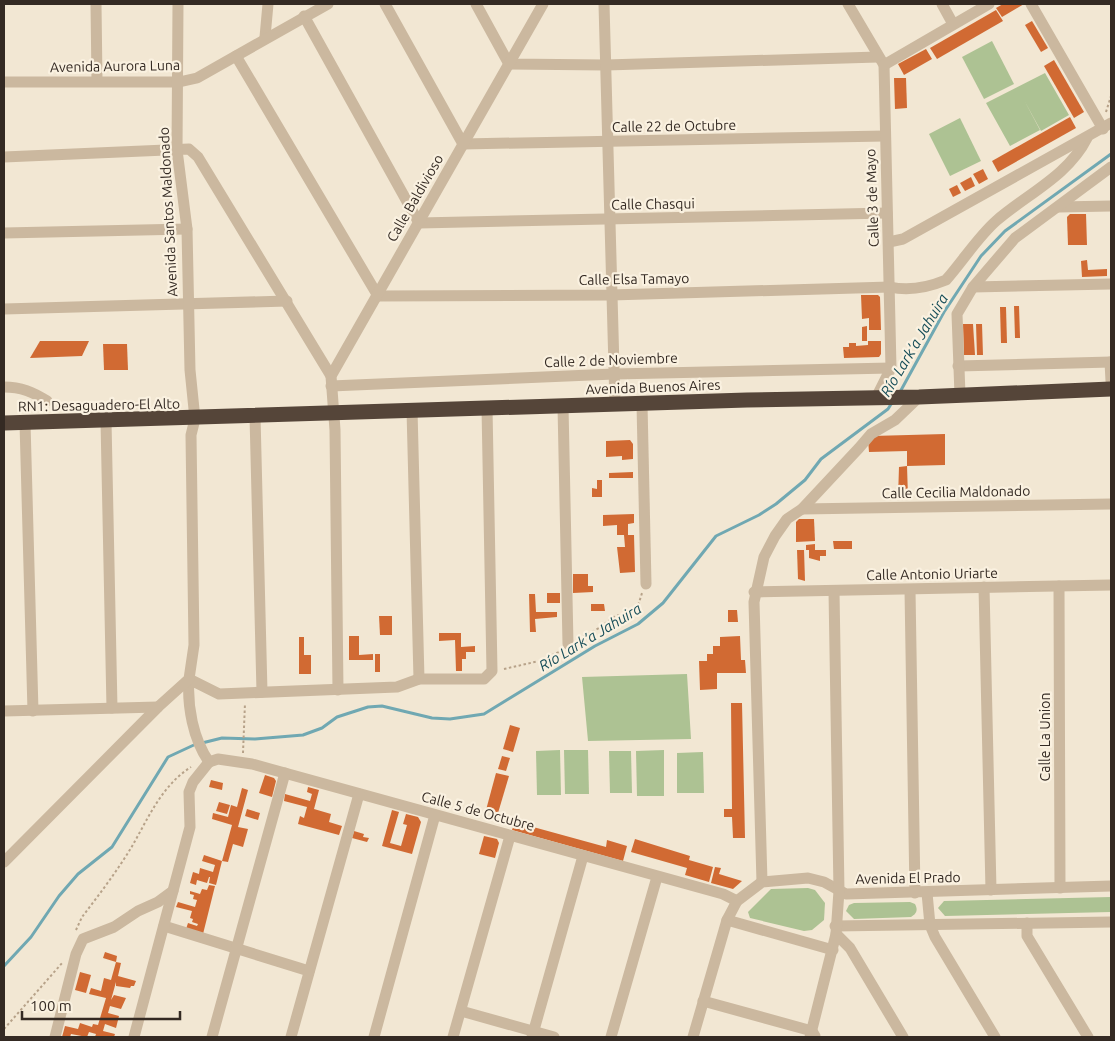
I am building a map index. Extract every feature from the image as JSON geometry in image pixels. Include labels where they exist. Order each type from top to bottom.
[{"type":"highway","name":"Avenida Buenos Aires","points":[[195,419],[334,412],[880,398],[1111,389]]},
{"type":"highway","name":"RN1: Desaguadero-El Alto","points":[[4,423],[195,419]]},
{"type":"street","points":[[96,4],[97,82]]},
{"type":"street","name":"Avenida Santos Maldonado","points":[[178,4],[179,82],[177,150],[187,229],[190,370],[195,419],[191,435],[194,644],[188,698],[202,752],[210,762]]},
{"type":"street","points":[[265,37],[268,4]]},
{"type":"street","name":"Avenida Aurora Luna","points":[[4,82],[179,82],[196,78],[236,56],[265,37],[328,4]]},
{"type":"street","points":[[385,4],[463,144]]},
{"type":"street","points":[[476,4],[509,64],[606,65],[881,61],[989,4]]},
{"type":"street","name":"Calle Baldivioso","points":[[331,381],[463,144],[544,4]]},
{"type":"street","points":[[604,4],[615,404]]},
{"type":"street","name":"Calle 3 de Mayo","points":[[848,4],[881,61],[889,242],[891,368],[880,398]]},
{"type":"street","points":[[942,4],[953,24]]},
{"type":"street","points":[[889,242],[902,239],[1107,126],[1031,4]]},
{"type":"street","points":[[304,16],[419,223]]},
{"type":"street","points":[[236,56],[378,296]]},
{"type":"street","name":"Calle 22 de Octubre","points":[[463,144],[608,143],[885,136]]},
{"type":"street","name":"Calle Elsa Tamayo","points":[[378,296],[611,295],[890,287],[901,290],[934,285],[946,280],[997,221],[1068,166],[1078,155],[1087,138]]},
{"type":"street","points":[[4,157],[189,149],[198,157],[288,301],[331,381],[334,412],[338,690]]},
{"type":"street","points":[[960,395],[957,314],[974,287],[1015,238],[1111,166]]},
{"type":"street","points":[[1058,207],[1111,206]]},
{"type":"street","name":"Calle Chasqui","points":[[419,223],[887,213]]},
{"type":"street","points":[[4,233],[187,229]]},
{"type":"street","points":[[974,287],[1111,284]]},
{"type":"street","points":[[4,310],[288,301]]},
{"type":"street","points":[[958,366],[1111,362],[1111,381]]},
{"type":"street","name":"Calle 2 de Noviembre","points":[[331,381],[891,368]]},
{"type":"street","points":[[4,387],[15,387],[33,392],[48,400]]},
{"type":"street","points":[[693,1037],[727,920],[737,901],[762,882],[754,592],[764,557],[787,519],[802,509],[859,448],[865,439],[895,420],[912,397]]},
{"type":"street","points":[[642,404],[646,584]]},
{"type":"street","points":[[562,406],[568,644]]},
{"type":"street","points":[[6,858],[158,707],[189,679],[219,694],[397,687],[419,679],[484,679],[492,671],[488,408]]},
{"type":"street","points":[[412,410],[419,679]]},
{"type":"street","points":[[255,416],[262,692]]},
{"type":"street","points":[[106,421],[112,708]]},
{"type":"street","points":[[25,423],[34,711]]},
{"type":"street","name":"Calle Cecilia Maldonado","points":[[802,509],[1111,504]]},
{"type":"street","name":"Calle Antonio Uriarte","points":[[754,592],[1111,585]]},
{"type":"street","name":"Calle La Union","points":[[1059,586],[1060,888]]},
{"type":"street","points":[[984,587],[991,890]]},
{"type":"street","points":[[910,590],[915,894]]},
{"type":"street","points":[[703,1001],[812,1035],[833,950],[839,891],[834,591]]},
{"type":"street","points":[[4,711],[158,707]]},
{"type":"street","name":"Calle 5 de Octubre","points":[[210,762],[218,759],[237,761],[285,773],[723,894],[737,901]]},
{"type":"street","points":[[134,1037],[190,828],[189,792],[193,782],[210,762]]},
{"type":"street","points":[[212,1037],[285,773]]},
{"type":"street","points":[[291,1037],[359,794]]},
{"type":"street","points":[[374,1037],[435,815]]},
{"type":"street","points":[[453,1037],[510,836]]},
{"type":"street","points":[[533,1034],[583,856]]},
{"type":"street","points":[[611,1037],[657,876]]},
{"type":"street","name":"Avenida El Prado","points":[[762,882],[808,878],[824,882],[846,894],[915,894],[1111,886]]},
{"type":"street","points":[[56,1037],[76,953],[83,939],[114,927],[138,911],[158,902],[173,891]]},
{"type":"street","points":[[927,893],[930,924],[995,1037]]},
{"type":"street","points":[[727,920],[833,950]]},
{"type":"street","points":[[836,930],[930,924],[1111,922]]},
{"type":"street","points":[[1027,923],[1027,936],[1088,1037]]},
{"type":"street","points":[[164,926],[309,971]]},
{"type":"street","points":[[836,930],[850,948],[903,1037]]},
{"type":"street","points":[[461,1010],[533,1034],[554,1037]]},
{"type":"path","points":[[492,671],[538,661],[562,651],[568,644],[600,628],[615,616],[631,614],[638,606],[646,584]]},
{"type":"path","points":[[244,750],[245,693]]},
{"type":"path","points":[[4,1029],[48,977],[76,953],[75,935],[82,917],[130,849],[153,807],[175,779],[189,768],[210,762]]},
{"type":"green space","points":[[992,41],[1014,84],[984,99],[962,57]]},
{"type":"green space","points":[[1045,73],[1069,115],[1041,131],[1024,100],[1040,130],[1010,146],[986,103]]},
{"type":"green space","points":[[960,118],[981,161],[950,176],[929,134]]},
{"type":"green space","points":[[687,674],[691,739],[588,741],[582,677]]},
{"type":"green space","points":[[560,750],[561,795],[537,795],[536,751]]},
{"type":"green space","points":[[564,750],[588,750],[589,794],[565,794]]},
{"type":"green space","points":[[664,750],[664,796],[637,796],[636,751]]},
{"type":"green space","points":[[609,751],[631,751],[632,793],[610,793]]},
{"type":"green space","points":[[703,752],[704,793],[677,793],[677,753]]},
{"type":"green space","points":[[808,888],[815,890],[825,903],[824,920],[812,930],[804,931],[750,918],[748,912],[771,889]]},
{"type":"green space","points":[[1111,897],[1111,912],[945,916],[938,908],[944,901]]},
{"type":"green space","points":[[910,902],[915,904],[917,910],[911,917],[854,919],[846,911],[849,905],[854,903]]},
{"type":"building","points":[[1003,4],[1024,4],[1002,17],[996,8]]},
{"type":"building","points":[[996,10],[1003,21],[937,59],[930,48]]},
{"type":"building","points":[[1032,21],[1048,48],[1041,52],[1025,25]]},
{"type":"building","points":[[926,49],[932,59],[904,75],[898,64]]},
{"type":"building","points":[[1054,60],[1084,112],[1074,118],[1044,66]]},
{"type":"building","points":[[894,78],[906,78],[907,108],[895,109]]},
{"type":"building","points":[[1070,117],[1076,128],[998,172],[992,161]]},
{"type":"building","points":[[983,169],[988,179],[979,184],[973,174]]},
{"type":"building","points":[[971,177],[975,186],[965,191],[960,183]]},
{"type":"building","points":[[957,185],[961,193],[953,197],[949,189]]},
{"type":"building","points":[[1070,214],[1086,214],[1087,245],[1068,245],[1067,217]]},
{"type":"building","points":[[1087,260],[1088,270],[1107,269],[1107,276],[1082,277],[1081,261]]},
{"type":"building","points":[[861,295],[878,295],[880,297],[881,330],[869,330],[869,318],[862,319]]},
{"type":"building","points":[[1014,306],[1019,306],[1020,338],[1015,338]]},
{"type":"building","points":[[1000,307],[1006,307],[1007,343],[1001,343]]},
{"type":"building","points":[[963,324],[973,324],[975,355],[964,355]]},
{"type":"building","points":[[976,324],[982,324],[983,355],[977,355]]},
{"type":"building","points":[[867,326],[867,341],[862,341],[862,327]]},
{"type":"building","points":[[40,341],[89,341],[82,356],[30,358]]},
{"type":"building","points":[[868,341],[881,341],[881,354],[879,357],[844,358],[843,347],[849,347],[849,343],[856,343],[856,346],[868,345]]},
{"type":"building","points":[[103,344],[127,344],[128,370],[104,370]]},
{"type":"building","points":[[945,434],[945,465],[907,466],[907,451],[869,452],[868,439],[872,436]]},
{"type":"building","points":[[630,440],[633,444],[633,459],[622,460],[622,456],[606,457],[606,441]]},
{"type":"building","points":[[907,466],[908,497],[898,498],[899,467]]},
{"type":"building","points":[[633,472],[633,478],[609,478],[609,473]]},
{"type":"building","points":[[597,480],[602,480],[602,497],[592,497],[592,488],[597,489]]},
{"type":"building","points":[[634,514],[634,523],[628,524],[628,535],[634,535],[635,572],[620,573],[617,547],[625,547],[624,535],[617,535],[617,525],[603,526],[603,515]]},
{"type":"building","points":[[799,519],[814,519],[815,541],[796,542],[796,522]]},
{"type":"building","points":[[833,541],[852,541],[852,549],[834,549]]},
{"type":"building","points":[[815,544],[815,550],[826,550],[826,556],[820,556],[820,561],[809,558],[809,550],[806,550],[806,545]]},
{"type":"building","points":[[797,550],[804,550],[805,581],[798,579]]},
{"type":"building","points":[[573,574],[588,574],[588,586],[593,586],[593,592],[573,593]]},
{"type":"building","points":[[547,593],[560,593],[560,603],[547,603]]},
{"type":"building","points":[[529,594],[535,594],[536,612],[557,612],[557,617],[535,619],[536,632],[530,632]]},
{"type":"building","points":[[591,604],[604,604],[605,611],[591,611]]},
{"type":"building","points":[[728,610],[737,610],[738,622],[728,622]]},
{"type":"building","points":[[379,616],[392,616],[392,635],[380,635]]},
{"type":"building","points":[[439,633],[461,633],[461,647],[475,646],[475,652],[466,652],[466,659],[462,659],[462,671],[456,671],[455,640],[439,641]]},
{"type":"building","points":[[349,636],[359,636],[359,655],[373,654],[373,660],[349,660]]},
{"type":"building","points":[[740,636],[741,660],[745,660],[746,673],[717,673],[717,689],[700,690],[699,661],[707,661],[707,654],[713,654],[713,646],[720,646],[720,637]]},
{"type":"building","points":[[299,637],[304,637],[304,655],[311,655],[311,674],[299,674]]},
{"type":"building","points":[[375,654],[380,654],[380,672],[375,672]]},
{"type":"building","points":[[731,703],[742,703],[745,838],[733,838],[732,817],[724,817],[724,809],[732,809]]},
{"type":"building","points":[[510,725],[520,728],[513,752],[503,749]]},
{"type":"building","points":[[502,756],[510,758],[506,771],[498,769]]},
{"type":"building","points":[[496,773],[509,776],[498,813],[486,810]]},
{"type":"building","points":[[265,775],[274,778],[276,781],[272,797],[259,793]]},
{"type":"building","points":[[211,780],[223,783],[222,790],[209,787]]},
{"type":"building","points":[[308,787],[319,790],[314,809],[331,814],[329,822],[342,826],[339,835],[298,824],[300,816],[304,818],[307,807],[284,801],[285,794],[310,801],[312,794],[307,792]]},
{"type":"building","points":[[242,788],[248,790],[238,827],[248,829],[243,847],[233,844],[228,862],[222,861],[232,825],[212,819],[213,813],[228,817],[231,805],[237,807]]},
{"type":"building","points":[[219,802],[230,805],[227,814],[216,811]]},
{"type":"building","points":[[247,809],[260,813],[258,820],[245,816]]},
{"type":"building","points":[[392,810],[399,812],[390,843],[401,846],[407,825],[403,824],[406,814],[418,817],[421,822],[412,854],[382,846]]},
{"type":"building","points":[[515,822],[606,847],[607,840],[627,846],[623,861],[512,830]]},
{"type":"building","points":[[354,831],[364,834],[363,837],[369,838],[367,842],[352,838]]},
{"type":"building","points":[[484,836],[497,839],[499,843],[495,858],[479,854]]},
{"type":"building","points":[[635,839],[690,856],[689,860],[713,867],[709,882],[685,875],[687,868],[631,852]]},
{"type":"building","points":[[204,855],[222,861],[216,885],[209,883],[210,877],[207,883],[197,880],[196,885],[190,883],[193,872],[199,874],[200,868],[213,872],[215,865],[202,861]]},
{"type":"building","points":[[715,867],[721,868],[719,874],[742,881],[733,889],[711,883]]},
{"type":"building","points":[[209,885],[215,886],[203,934],[186,929],[188,923],[197,926],[198,924],[192,922],[193,919],[190,918],[192,911],[176,907],[178,902],[195,907],[197,900],[193,899],[194,895],[190,894],[190,891],[200,894],[202,889],[207,890]]},
{"type":"building","points":[[105,952],[117,956],[116,962],[103,958]]},
{"type":"building","points":[[116,962],[121,963],[118,976],[136,981],[134,986],[130,988],[116,986],[116,982],[111,1000],[114,995],[126,998],[121,1009],[110,1006],[108,1013],[119,1016],[116,1028],[105,1024],[103,1031],[115,1034],[114,1037],[95,1037],[96,1034],[89,1032],[87,1037],[71,1034],[70,1037],[62,1037],[65,1026],[78,1029],[80,1023],[92,1027],[93,1024],[98,1025],[106,998],[89,994],[91,988],[101,991],[104,978],[111,980]]},
{"type":"building","points":[[80,972],[91,975],[86,993],[75,990]]},
{"type":"waterway","name":"Río Lark’a Jahuira","points":[[900,392],[944,312],[981,256],[1005,231],[1111,154]]},
{"type":"waterway","name":"Río Lark’a Jahuira","points":[[202,743],[222,738],[255,739],[303,735],[322,728],[337,717],[368,707],[382,706],[432,718],[450,719],[484,714],[595,646],[638,624],[663,603],[716,536],[759,515],[776,504],[805,480],[821,459],[888,409],[893,401]]},
{"type":"waterway","name":"Río Lark’a Jahuira","points":[[4,966],[31,937],[59,896],[78,874],[112,847],[168,757],[196,744]]}]
